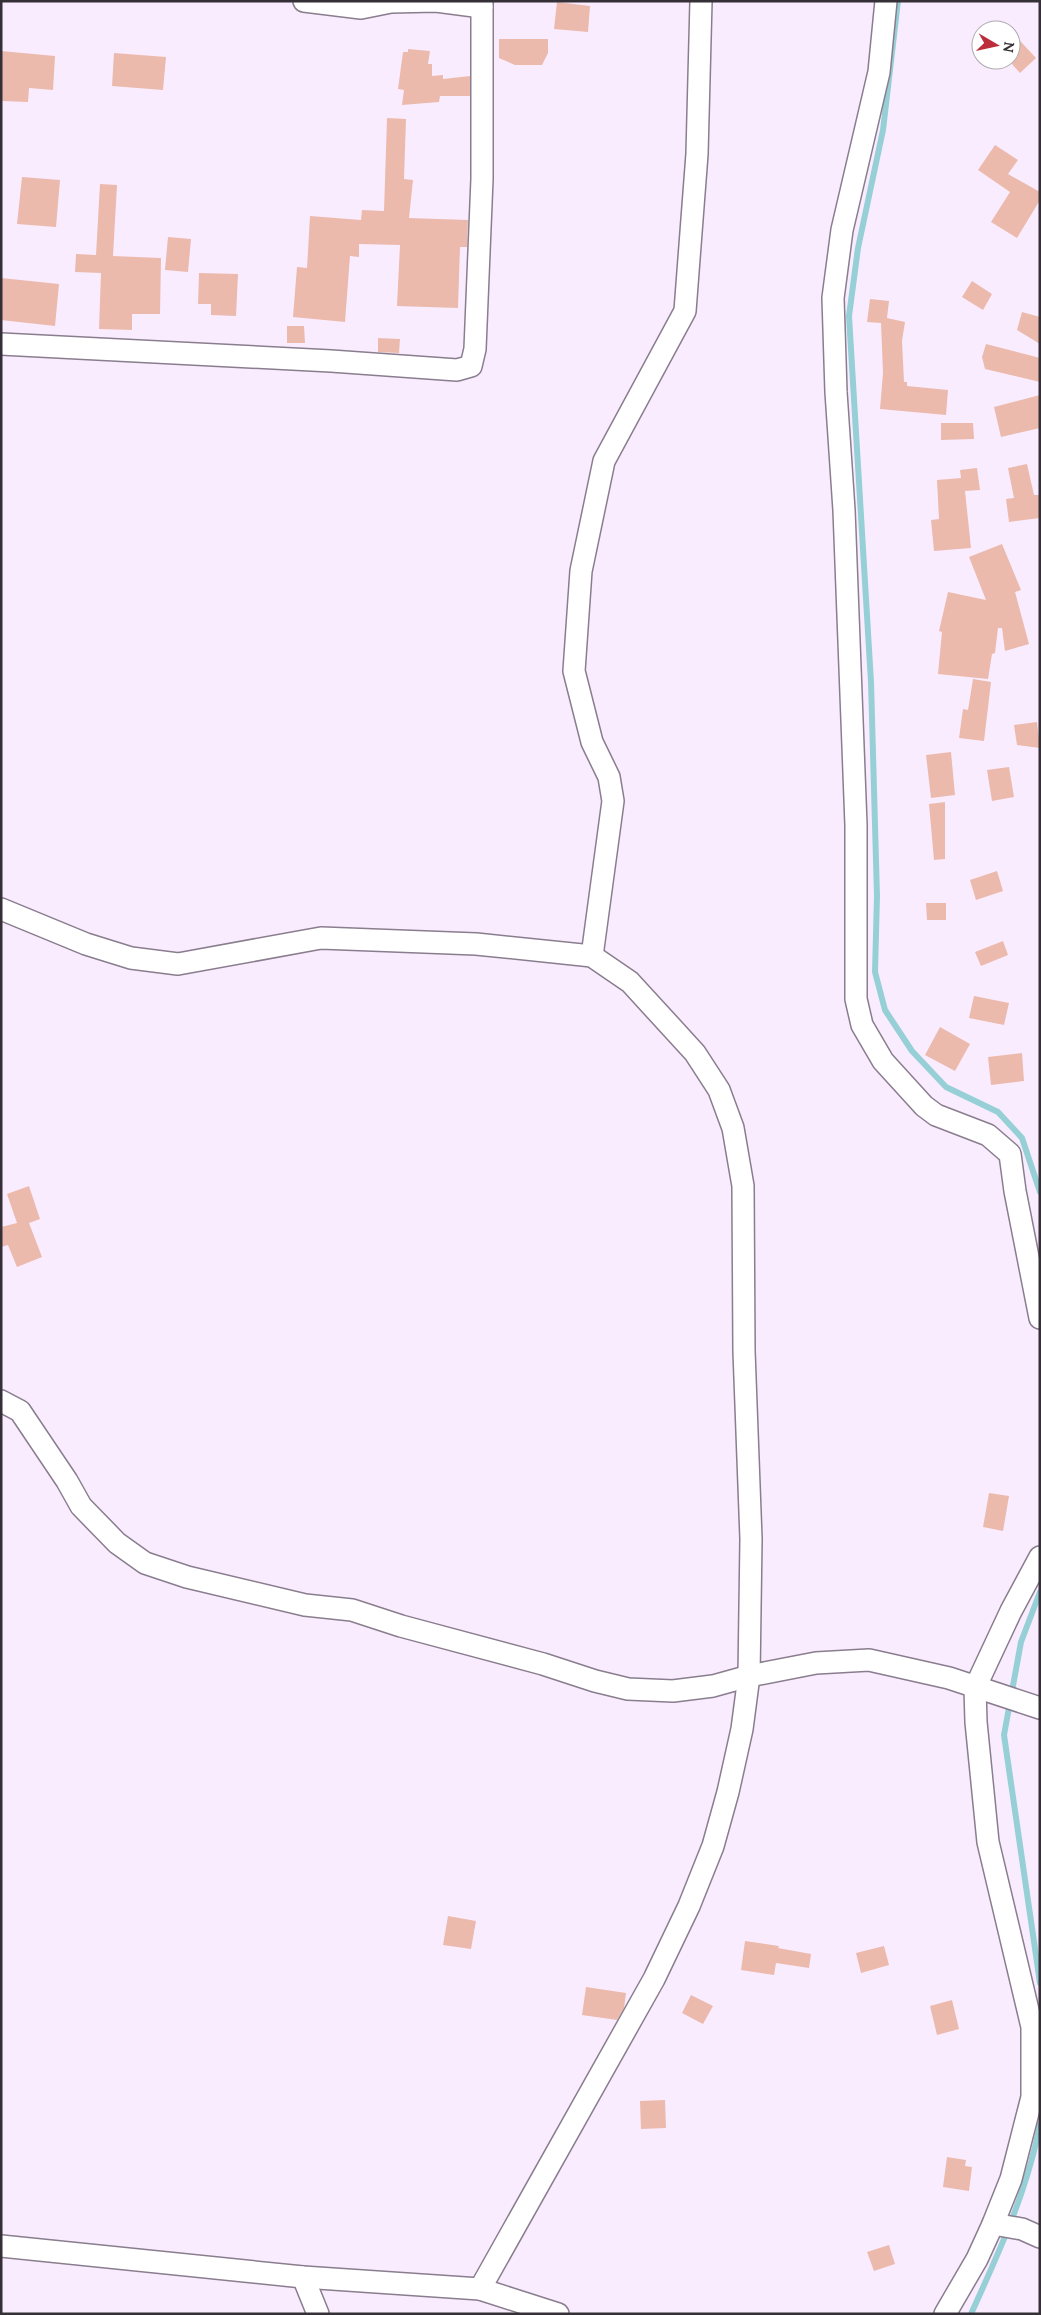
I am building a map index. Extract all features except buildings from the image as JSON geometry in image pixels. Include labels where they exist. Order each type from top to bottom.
[{"type":"street","points":[[1,344],[331,361],[456,370],[472,366],[475,349],[482,179],[482,4],[436,1],[390,2],[361,8],[304,1]]},
{"type":"street","points":[[592,956],[613,801],[609,777],[592,742],[574,671],[581,571],[604,461],[685,311],[697,154],[701,1]]},
{"type":"street","points":[[886,1],[879,72],[842,230],[833,298],[836,392],[844,510],[856,826],[856,999],[862,1025],[883,1062],[924,1106],[936,1114],[988,1135],[1010,1154],[1015,1191],[1040,1318]]},
{"type":"street","points":[[1,909],[112,953],[130,958],[178,964],[321,938],[476,944],[592,956],[630,982],[695,1053],[719,1090],[732,1128],[743,1186],[745,1237],[744,1351],[751,1539],[749,1676],[742,1729],[728,1792],[713,1846],[689,1906],[654,1979],[480,2289]]},
{"type":"street","points":[[1,1401],[20,1411],[88,1514],[118,1543],[145,1563],[186,1577],[304,1605],[352,1610],[401,1626],[628,1689],[673,1690],[713,1686],[749,1676],[816,1664],[869,1660],[948,1678],[1040,1708]]},
{"type":"street","points":[[945,2314],[977,2259],[993,2224],[1011,2179],[1032,2097],[1032,2027],[988,1842],[975,1688],[1011,1611],[1040,1558]]},
{"type":"street","points":[[993,2224],[1031,2233]]},
{"type":"street","points":[[1,2246],[303,2277],[480,2289],[558,2314]]},
{"type":"street","points":[[303,2277],[318,2314]]},
{"type":"waterway","points":[[898,1],[883,130],[858,248],[849,316],[871,682],[877,896],[875,972],[885,1010],[912,1051],[946,1087],[998,1112],[1022,1138],[1040,1192]]},
{"type":"waterway","points":[[1040,1592],[1021,1642],[1004,1735],[1040,1983]]},
{"type":"waterway","points":[[971,2314],[1020,2198],[1040,2125]]}]
